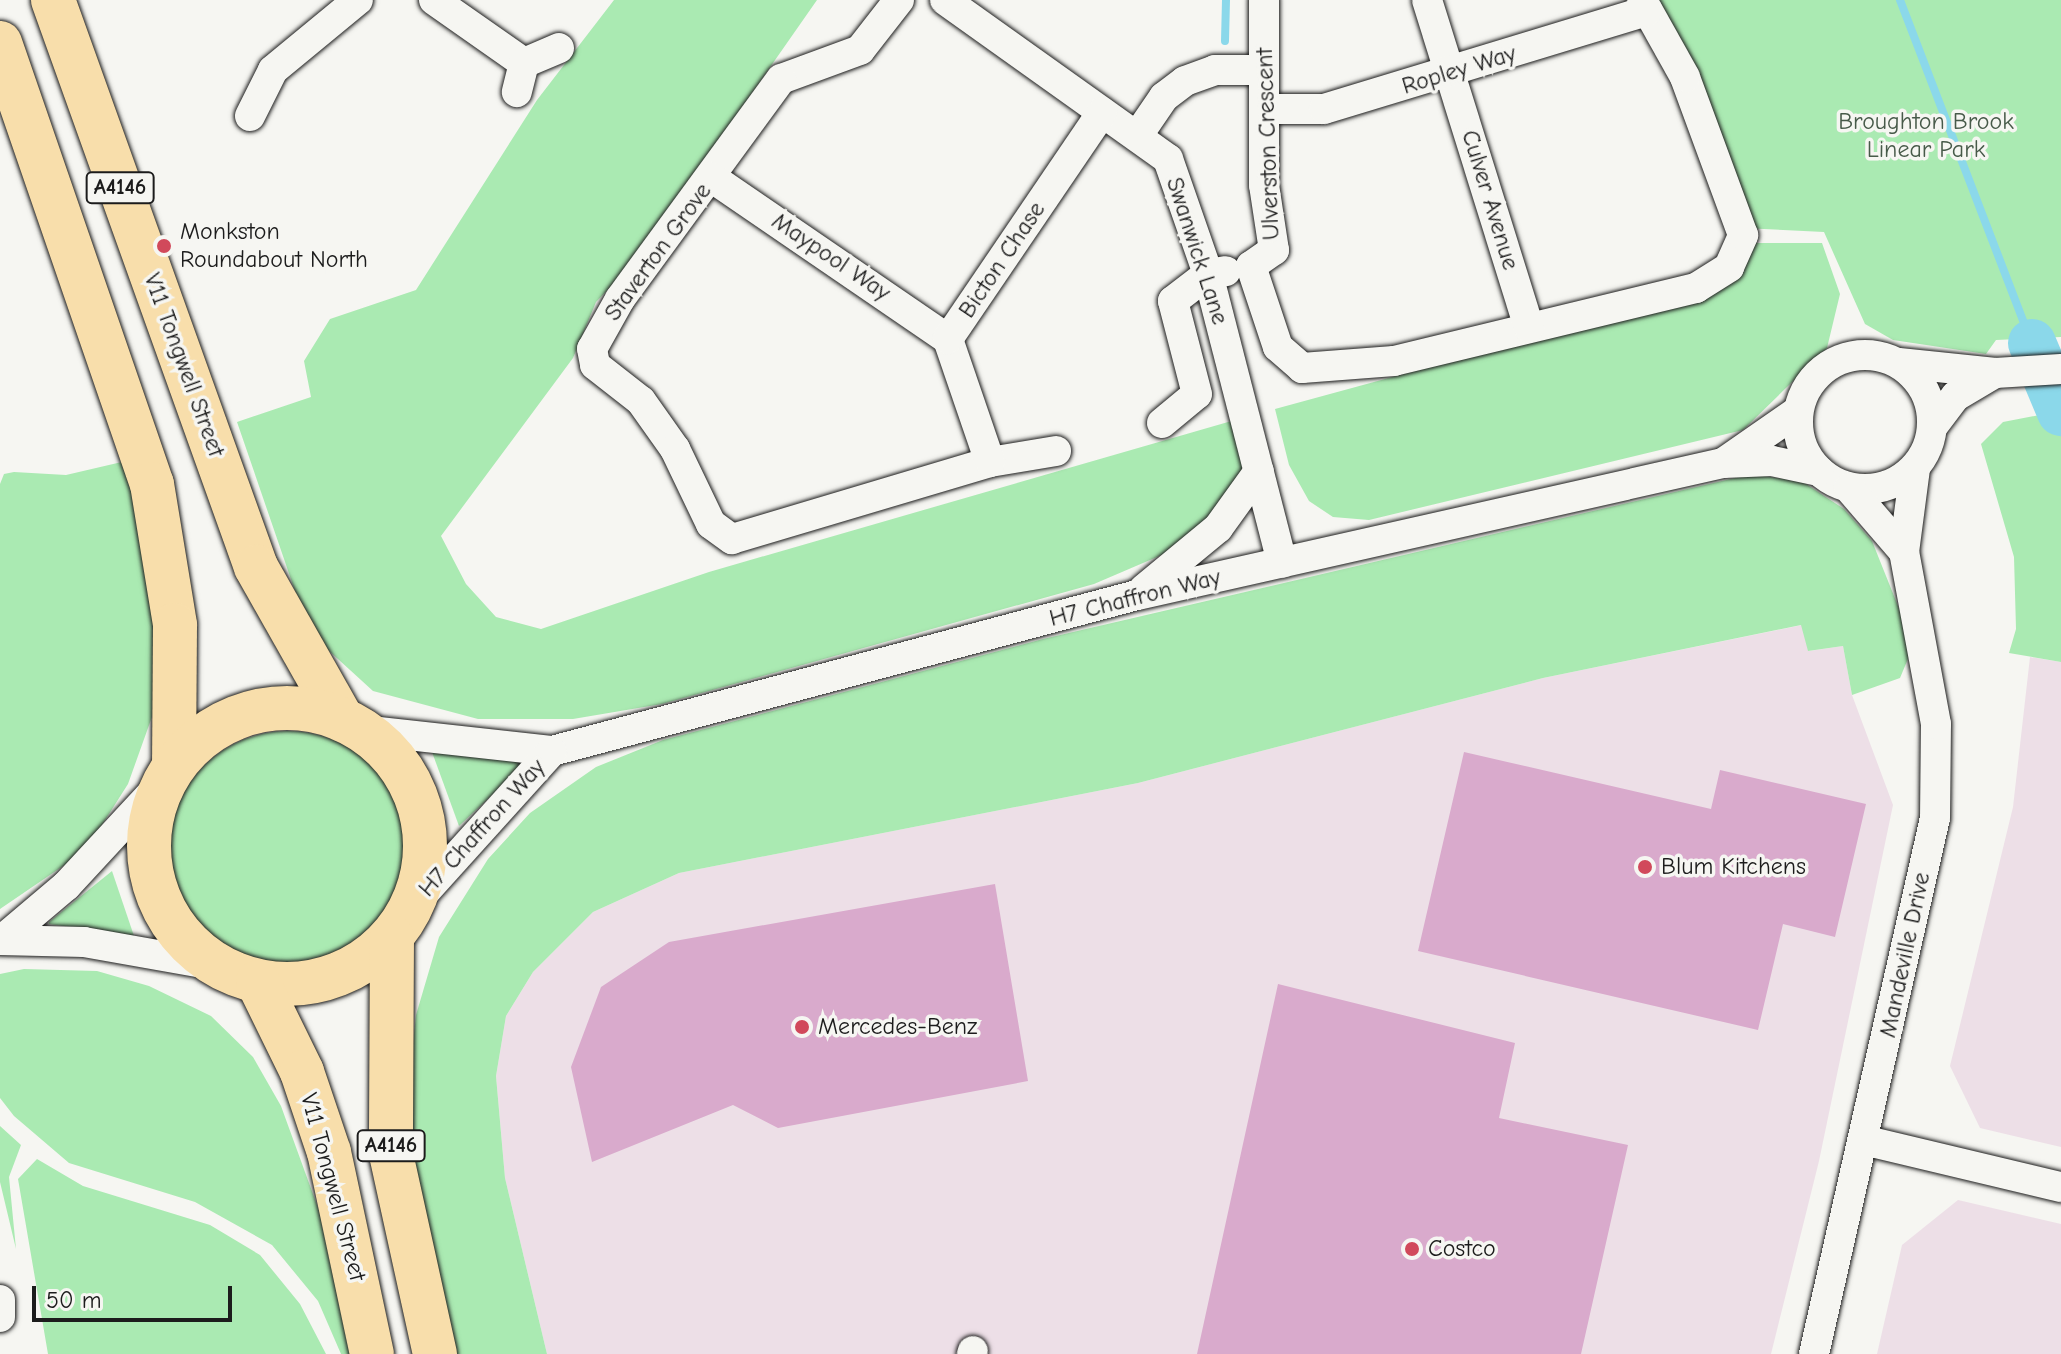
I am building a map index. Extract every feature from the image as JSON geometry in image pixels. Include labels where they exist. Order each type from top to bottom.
[{"type":"highway","name":"V11 Tongwell Street","points":[[53,0],[256,567],[352,724]]},
{"type":"highway","name":"A4146","points":[[0,43],[124,394],[152,484],[175,625],[169,772],[147,848],[152,883],[166,915],[214,965],[258,982],[295,985],[331,977],[402,921]]},
{"type":"highway","name":"A4146","points":[[169,772],[200,737],[256,711],[306,708],[352,724],[401,768],[420,807],[425,851],[402,921],[391,1154],[435,1354]]},
{"type":"highway","name":"V11 Tongwell Street","points":[[258,982],[302,1072],[329,1152],[372,1354]]},
{"type":"street","points":[[250,116],[273,70],[358,0]]},
{"type":"street","points":[[434,0],[520,77],[559,48]]},
{"type":"street","name":"Staverton Grove","points":[[899,0],[860,50],[781,79],[620,299],[592,349],[595,365],[641,401],[675,449],[711,524],[732,539],[990,462],[1056,451]]},
{"type":"street","name":"Swanwick Lane","points":[[945,0],[1168,159],[1208,274],[1282,563]]},
{"type":"street","name":"Ulverston Crescent","points":[[1264,0],[1263,70],[1267,109],[1264,185],[1274,250],[1251,266],[1278,347],[1302,368],[1394,361],[1696,288],[1729,267],[1743,235],[1685,77],[1644,6]]},
{"type":"street","name":"Culver Avenue","points":[[1427,0],[1529,327]]},
{"type":"street","name":"Ropley Way","points":[[1267,109],[1324,109],[1450,73],[1644,6]]},
{"type":"street","points":[[1138,135],[1164,97],[1185,81],[1215,70],[1263,70]]},
{"type":"street","name":"Bicton Chase","points":[[990,462],[948,339],[1102,112]]},
{"type":"street","name":"Maypool Way","points":[[711,177],[948,339]]},
{"type":"street","points":[[1162,423],[1197,394],[1173,301],[1208,274],[1251,266]]},
{"type":"street","points":[[1904,552],[1849,488],[1819,471],[1801,444],[1798,411],[1814,378],[1844,357],[1882,356],[1899,363],[1995,373],[2061,369]]},
{"type":"street","points":[[1899,363],[1925,390],[1933,426]]},
{"type":"street","points":[[1849,488],[1885,487],[1915,468],[1933,426],[1956,396],[1995,373]]},
{"type":"street","name":"H7 Chaffron Way","points":[[1723,463],[1798,411]]},
{"type":"street","name":"H7 Chaffron Way","points":[[352,724],[552,751],[1137,595],[1723,463],[1772,461],[1819,471]]},
{"type":"street","name":"Mandeville Drive","points":[[1814,1354],[1935,818],[1936,724],[1904,552],[1915,468]]},
{"type":"street","points":[[1137,595],[1218,528],[1259,471]]},
{"type":"street","name":"H7 Chaffron Way","points":[[402,921],[552,751]]},
{"type":"street","points":[[1,940],[66,886],[169,772]]},
{"type":"street","points":[[1,940],[84,942],[214,965]]},
{"type":"street","points":[[1863,1140],[2061,1187]]},
{"type":"street","points":[[0,1300],[0,1317]]},
{"type":"shaded area","points":[[1802,625],[1809,651],[1843,646],[1852,695],[1893,805],[1819,1161],[1771,1354],[547,1354],[505,1178],[496,1076],[506,1016],[533,972],[593,912],[679,873],[1138,783],[1543,678]]},
{"type":"shaded area","points":[[2030,657],[2061,662],[2061,1147],[1980,1128],[1950,1066],[2013,807]]},
{"type":"shaded area","points":[[1958,1200],[2061,1224],[2061,1354],[1877,1354],[1902,1245]]},
{"type":"green space","points":[[614,0],[817,0],[632,265],[596,302],[573,358],[441,536],[466,584],[496,617],[541,629],[709,572],[1235,420],[1245,466],[1214,513],[1171,551],[1094,584],[662,704],[573,719],[478,719],[373,691],[327,649],[295,591],[237,422],[311,397],[304,361],[330,319],[416,290],[537,100]]},
{"type":"green space","name":"Broughton Brook Linear Park","points":[[1648,0],[2061,0],[2061,337],[1996,340],[1986,354],[1893,340],[1865,324],[1824,232],[1743,228]]},
{"type":"green space","points":[[1751,243],[1822,243],[1840,294],[1827,348],[1743,430],[1369,520],[1333,517],[1309,501],[1289,465],[1275,409],[1707,291]]},
{"type":"green space","points":[[2061,411],[2061,662],[2009,653],[2016,629],[2014,557],[1981,444],[2003,422]]},
{"type":"green space","points":[[126,461],[155,630],[153,714],[128,784],[100,828],[66,864],[0,909],[0,484],[4,474],[14,472],[66,475]]},
{"type":"green space","points":[[1752,474],[1803,482],[1844,509],[1872,541],[1906,626],[1910,654],[1900,678],[1852,695],[1843,646],[1808,651],[1801,625],[1543,678],[1138,783],[679,873],[593,912],[533,972],[506,1016],[496,1076],[505,1178],[547,1354],[453,1354],[412,1158],[408,1091],[416,1015],[439,937],[488,859],[530,813],[596,767],[663,740],[1043,639]]},
{"type":"green space","points":[[288,731],[311,733],[334,740],[372,766],[398,804],[405,827],[405,873],[398,896],[372,934],[334,960],[311,967],[288,969],[265,967],[242,960],[204,934],[178,896],[171,873],[169,850],[171,827],[178,804],[204,766],[242,740],[265,733]]},
{"type":"green space","points":[[432,752],[536,754],[459,826]]},
{"type":"green space","points":[[112,871],[134,936],[49,924],[49,922]]},
{"type":"green space","points":[[24,969],[97,971],[149,986],[211,1016],[253,1057],[281,1106],[345,1282],[356,1354],[341,1354],[318,1301],[272,1245],[195,1202],[69,1163],[14,1116],[0,1098],[0,974]]},
{"type":"green space","points":[[0,1126],[21,1145],[9,1177],[16,1249],[0,1182]]},
{"type":"green space","points":[[37,1159],[83,1186],[210,1225],[260,1255],[300,1304],[326,1354],[48,1354],[18,1179]]},
{"type":"building","name":"Blum Kitchens","points":[[1464,752],[1711,809],[1720,770],[1866,804],[1835,937],[1783,924],[1758,1030],[1418,951]]},
{"type":"building","name":"Mercedes-Benz","points":[[995,884],[1028,1081],[778,1128],[733,1105],[592,1162],[571,1067],[601,987],[669,942]]},
{"type":"building","name":"Costco","points":[[1278,984],[1515,1043],[1499,1118],[1628,1145],[1581,1354],[1197,1354]]},
{"type":"waterway","points":[[1225,41],[1226,0]]},
{"type":"waterway","points":[[1900,0],[2032,343]]},
{"type":"waterway","points":[[2032,343],[2061,412]]},
{"type":"place","name":"Monkston Roundabout North","points":[[164,246]]},
{"type":"place","name":"Blum Kitchens","points":[[1645,867]]},
{"type":"place","name":"Mercedes-Benz","points":[[802,1027]]},
{"type":"place","name":"Costco","points":[[1412,1249]]}]
